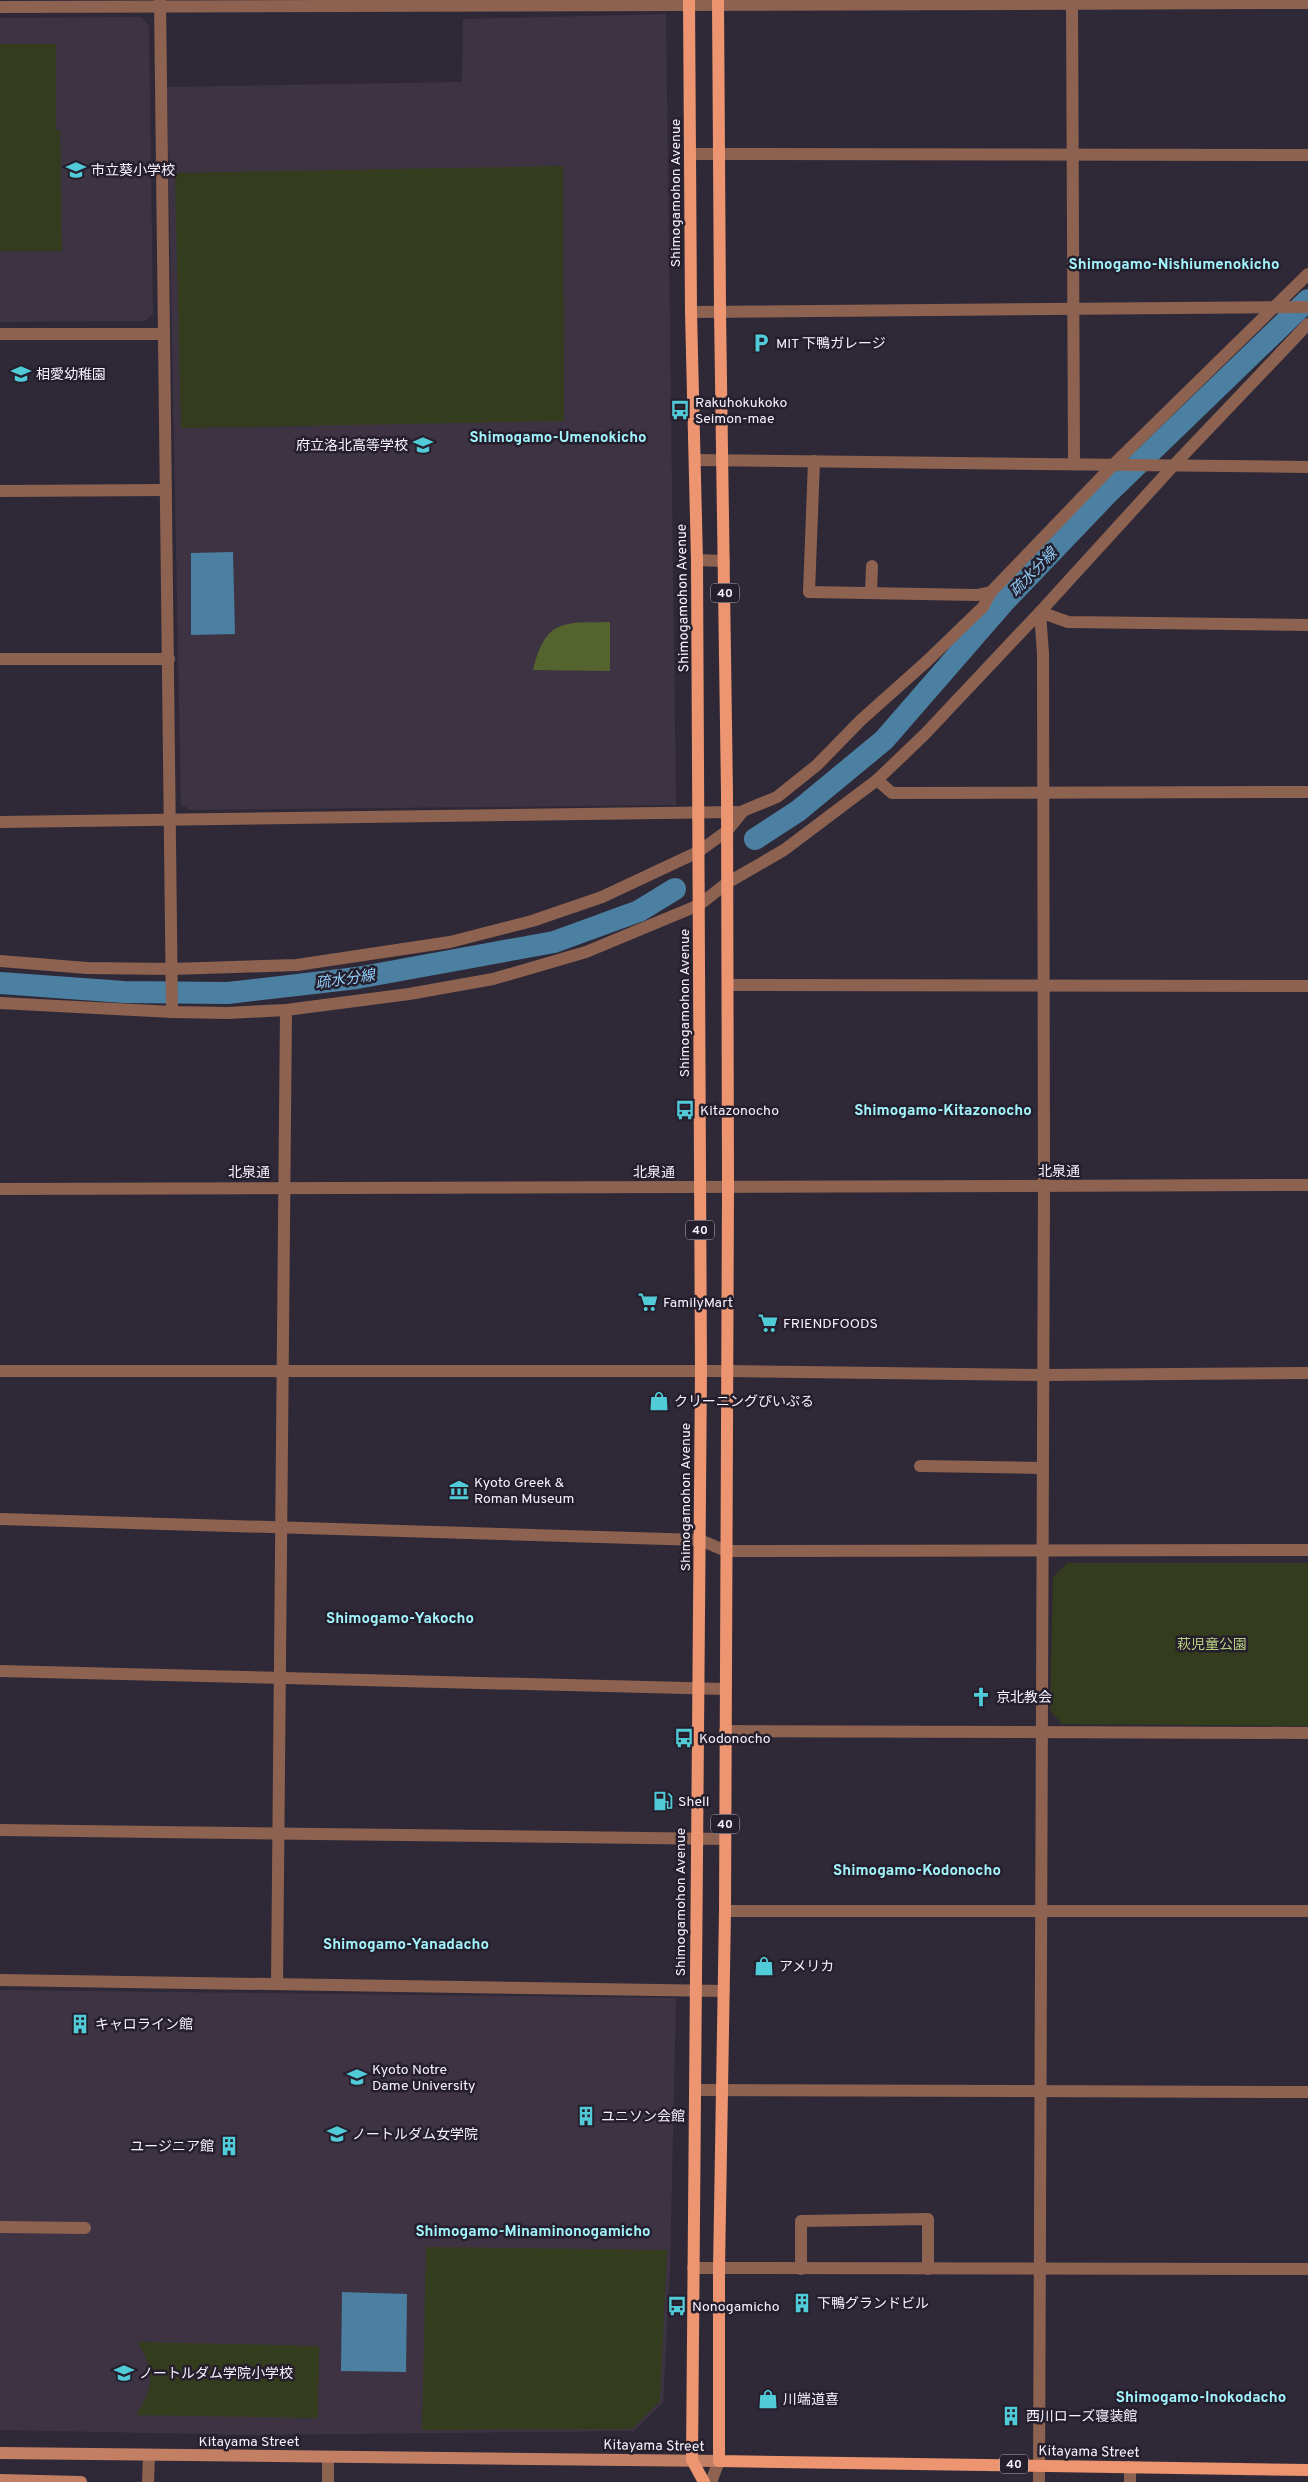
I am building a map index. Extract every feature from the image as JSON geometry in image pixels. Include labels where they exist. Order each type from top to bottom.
[{"type":"main road","name":"Shimogamohon Avenue","points":[[689,2],[691,312],[697,560],[701,1371],[694,1990],[692,2460],[704,2482]]},
{"type":"main road","name":"40","points":[[718,2],[718,154],[728,883],[724,2091],[719,2269],[719,2461]]},
{"type":"main road","name":"Kitayama Street","points":[[0,2454],[692,2460],[1308,2470]]},
{"type":"main road","points":[[1199,2468],[1199,2482]]},
{"type":"main road","points":[[0,2480],[81,2482]]},
{"type":"street","points":[[1072,1],[1074,463]]},
{"type":"street","points":[[0,7],[160,3],[1072,1],[1308,3]]},
{"type":"street","points":[[160,3],[172,1012]]},
{"type":"street","points":[[690,154],[1308,155]]},
{"type":"street","points":[[0,822],[727,813],[743,811],[776,797],[817,764],[926,662],[983,607],[991,592],[1115,463],[1308,274]]},
{"type":"street","points":[[691,312],[1073,307],[1308,307]]},
{"type":"street","points":[[0,1004],[172,1012],[286,1010],[409,994],[494,979],[586,952],[698,905],[728,883],[784,850],[877,780],[925,734],[1040,612],[1174,465],[1308,324]]},
{"type":"street","points":[[0,334],[164,334]]},
{"type":"street","points":[[695,460],[1115,463],[1308,467]]},
{"type":"street","points":[[814,461],[809,592],[977,595],[991,592]]},
{"type":"street","points":[[0,491],[166,490]]},
{"type":"street","points":[[697,560],[724,561]]},
{"type":"street","points":[[871,592],[872,566]]},
{"type":"street","points":[[1040,612],[1068,622],[1308,625]]},
{"type":"street","points":[[1039,2482],[1044,1468],[1043,654],[1040,612]]},
{"type":"street","points":[[0,659],[168,659]]},
{"type":"street","points":[[877,780],[892,793],[1308,792]]},
{"type":"street","points":[[0,961],[87,968],[172,969],[297,965],[450,942],[532,921],[602,897],[698,852],[727,831],[743,811]]},
{"type":"street","points":[[728,985],[1308,986]]},
{"type":"street","points":[[277,1984],[286,1010]]},
{"type":"street","name":"北泉通","points":[[0,1189],[1308,1185]]},
{"type":"street","points":[[0,1371],[726,1371],[1044,1375],[1308,1374]]},
{"type":"street","points":[[920,1466],[1044,1468]]},
{"type":"street","points":[[0,1519],[700,1540],[726,1551],[1043,1552],[1308,1550]]},
{"type":"street","points":[[0,1672],[726,1689]]},
{"type":"street","points":[[726,1731],[1308,1733]]},
{"type":"street","points":[[0,1830],[725,1839]]},
{"type":"street","points":[[725,1911],[1308,1911]]},
{"type":"street","points":[[0,1980],[724,1991]]},
{"type":"street","points":[[695,2090],[1308,2092]]},
{"type":"street","points":[[801,2269],[801,2221],[928,2219],[928,2269]]},
{"type":"street","points":[[0,2227],[85,2228]]},
{"type":"street","points":[[693,2268],[1308,2269]]},
{"type":"street","points":[[148,2482],[149,2456]]},
{"type":"street","points":[[328,2456],[328,2482]]},
{"type":"street","points":[[711,2482],[719,2461]]},
{"type":"street","points":[[1130,2467],[1130,2482]]},
{"type":"shaded area","name":"府立洛北高等学校","points":[[666,14],[676,805],[190,810],[181,804],[167,87],[462,82],[463,19]]},
{"type":"shaded area","name":"市立葵小学校","points":[[141,17],[149,26],[153,314],[145,321],[0,322],[0,18]]},
{"type":"shaded area","name":"ノートルダム女学院","points":[[0,1990],[676,1998],[670,2270],[663,2403],[634,2431],[256,2435],[0,2430]]},
{"type":"green space","points":[[0,44],[56,44],[56,130],[60,130],[62,251],[0,251]]},
{"type":"green space","points":[[563,166],[564,421],[181,428],[175,173]]},
{"type":"green space","points":[[610,622],[610,671],[533,670],[544,641],[551,632],[559,627],[568,624]]},
{"type":"green space","name":"萩児童公園","points":[[1067,1563],[1308,1563],[1308,1726],[1062,1724],[1050,1711],[1053,1577]]},
{"type":"green space","points":[[426,2247],[667,2250],[660,2401],[632,2429],[422,2430]]},
{"type":"green space","points":[[137,2342],[319,2346],[318,2418],[136,2415],[146,2396],[150,2379],[147,2361]]},
{"type":"water","points":[[233,552],[235,634],[191,635],[191,553]]},
{"type":"water","points":[[342,2292],[407,2294],[406,2372],[341,2371]]},
{"type":"waterway","name":"疏水分線","points":[[755,839],[798,811],[884,740],[1003,603],[1108,493],[1308,300]]},
{"type":"waterway","name":"疏水分線","points":[[0,983],[124,992],[228,993],[357,978],[554,942],[639,911],[675,889]]},
{"type":"place","name":"市立葵小学校","points":[[76,170]]},
{"type":"place","name":"MIT 下鴨ガレージ","points":[[761,343]]},
{"type":"place","name":"相愛幼稚園","points":[[21,374]]},
{"type":"place","name":"Rakuhokukoko Seimon-mae","points":[[680,410]]},
{"type":"place","name":"府立洛北高等学校","points":[[423,445]]},
{"type":"place","name":"Kitazonocho","points":[[685,1110]]},
{"type":"place","name":"FamilyMart","points":[[648,1302]]},
{"type":"place","name":"FRIENDFOODS","points":[[768,1323]]},
{"type":"place","name":"クリーニングぴいぷる","points":[[659,1401]]},
{"type":"place","name":"Kyoto Greek & Roman Museum","points":[[459,1490]]},
{"type":"place","name":"京北教会","points":[[981,1697]]},
{"type":"place","name":"Kodonocho","points":[[684,1738]]},
{"type":"place","name":"Shell","points":[[663,1801]]},
{"type":"place","name":"アメリカ","points":[[764,1966]]},
{"type":"place","name":"キャロライン館","points":[[80,2024]]},
{"type":"place","name":"Kyoto Notre Dame University","points":[[357,2077]]},
{"type":"place","name":"ユニソン会館","points":[[586,2116]]},
{"type":"place","name":"ノートルダム女学院","points":[[337,2134]]},
{"type":"place","name":"ユージニア館","points":[[229,2146]]},
{"type":"place","name":"下鴨グランドビル","points":[[802,2303]]},
{"type":"place","name":"Nonogamicho","points":[[677,2306]]},
{"type":"place","name":"ノートルダム学院小学校","points":[[124,2373]]},
{"type":"place","name":"川端道喜","points":[[768,2399]]},
{"type":"place","name":"西川ローズ寝装館","points":[[1011,2416]]},
{"type":"district","name":"Shimogamo-Nishiumenokicho","points":[[1174,264]]},
{"type":"district","name":"Shimogamo-Umenokicho","points":[[558,437]]},
{"type":"district","name":"Shimogamo-Kitazonocho","points":[[943,1110]]},
{"type":"district","name":"Shimogamo-Yakocho","points":[[400,1618]]},
{"type":"district","name":"Shimogamo-Kodonocho","points":[[917,1870]]},
{"type":"district","name":"Shimogamo-Yanadacho","points":[[406,1944]]},
{"type":"district","name":"Shimogamo-Minaminonogamicho","points":[[533,2231]]},
{"type":"district","name":"Shimogamo-Inokodacho","points":[[1201,2397]]}]
